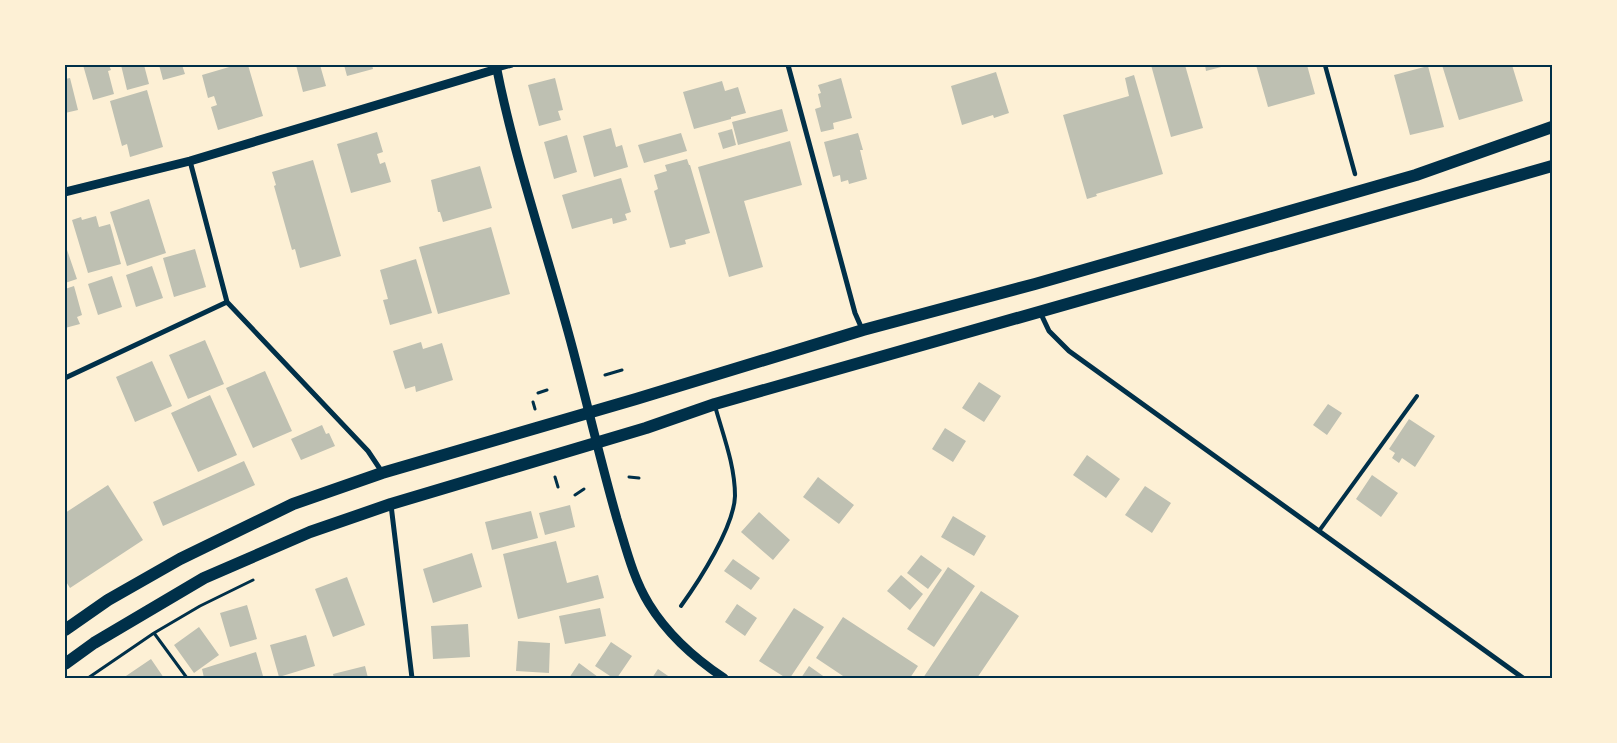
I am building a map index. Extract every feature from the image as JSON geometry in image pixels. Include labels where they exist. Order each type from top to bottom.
[{"type":"main road","points":[[65,630],[108,600],[189,555],[293,504],[382,473],[862,330],[1035,284],[1416,175],[1552,127]]},
{"type":"main road","points":[[65,664],[94,643],[204,578],[310,532],[391,504],[596,444],[715,404],[1552,166]]},
{"type":"street","points":[[65,192],[190,162],[496,67],[512,65]]},
{"type":"street","points":[[788,65],[855,313],[862,330]]},
{"type":"street","points":[[1325,65],[1354,174]]},
{"type":"street","points":[[496,67],[532,211],[573,351],[596,444],[632,569],[649,604],[672,635],[699,661],[724,678]]},
{"type":"street","points":[[190,162],[227,302],[368,451],[382,473]]},
{"type":"street","points":[[65,378],[227,302]]},
{"type":"street","points":[[1040,312],[1048,331],[1069,351],[1523,678]]},
{"type":"street","points":[[391,504],[412,678]]},
{"type":"lane","points":[[1319,531],[1416,396]]},
{"type":"lane","points":[[681,606],[702,574],[727,529],[735,498],[733,470],[715,404]]},
{"type":"path","points":[[605,374],[622,370]]},
{"type":"path","points":[[538,393],[547,390]]},
{"type":"path","points":[[533,402],[536,410]]},
{"type":"path","points":[[555,477],[558,487]]},
{"type":"path","points":[[629,477],[638,478]]},
{"type":"path","points":[[575,495],[584,489]]},
{"type":"path","points":[[88,678],[154,632],[258,577]]},
{"type":"path","points":[[154,632],[186,678]]},
{"type":"building","points":[[83,65],[109,65],[111,70],[108,71],[114,94],[93,100]]},
{"type":"building","points":[[121,65],[144,65],[149,84],[127,90]]},
{"type":"building","points":[[159,65],[182,65],[185,74],[163,80]]},
{"type":"building","points":[[236,65],[248,65],[263,116],[218,130],[211,107],[217,105],[214,96],[208,98],[202,75]]},
{"type":"building","points":[[296,65],[320,65],[326,86],[303,92]]},
{"type":"building","points":[[344,65],[372,65],[373,69],[347,76]]},
{"type":"building","points":[[1151,65],[1185,65],[1203,128],[1171,137]]},
{"type":"building","points":[[1205,65],[1225,65],[1225,66],[1206,71]]},
{"type":"building","points":[[1256,65],[1307,65],[1315,94],[1268,107]]},
{"type":"building","points":[[1442,65],[1512,65],[1523,101],[1459,120]]},
{"type":"building","points":[[1428,66],[1444,127],[1410,135],[1394,75]]},
{"type":"building","points":[[996,72],[1009,113],[994,118],[993,115],[962,125],[951,86]]},
{"type":"building","points":[[1134,75],[1163,174],[1096,194],[1097,196],[1087,199],[1063,115],[1129,96],[1125,78]]},
{"type":"building","points":[[70,78],[78,110],[65,113],[65,79]]},
{"type":"building","points":[[555,78],[563,110],[558,111],[561,120],[539,126],[528,85]]},
{"type":"building","points":[[841,78],[852,118],[833,123],[834,129],[821,132],[815,109],[821,107],[818,94],[821,93],[818,85]]},
{"type":"building","points":[[722,81],[725,91],[738,87],[746,113],[694,129],[683,92]]},
{"type":"building","points":[[147,90],[163,147],[130,157],[127,144],[122,146],[110,101]]},
{"type":"building","points":[[782,109],[788,131],[738,145],[732,122]]},
{"type":"building","points":[[611,128],[616,147],[622,145],[628,167],[594,177],[583,136]]},
{"type":"building","points":[[732,129],[736,145],[723,149],[718,133]]},
{"type":"building","points":[[377,132],[383,152],[377,154],[380,164],[385,162],[391,182],[351,193],[337,144]]},
{"type":"building","points":[[681,133],[687,151],[644,163],[638,145]]},
{"type":"building","points":[[858,133],[863,150],[860,150],[867,179],[849,184],[848,180],[841,182],[840,175],[833,177],[824,142]]},
{"type":"building","points":[[567,135],[577,172],[554,179],[544,142]]},
{"type":"building","points":[[790,141],[802,185],[744,201],[763,267],[729,277],[698,167]]},
{"type":"building","points":[[687,159],[710,233],[685,240],[686,244],[670,248],[654,191],[658,189],[654,175],[667,171],[665,165]]},
{"type":"building","points":[[313,160],[341,256],[300,268],[295,249],[292,250],[274,186],[276,185],[272,172]]},
{"type":"building","points":[[480,166],[492,208],[443,222],[440,212],[438,212],[431,180]]},
{"type":"building","points":[[621,178],[631,212],[625,214],[627,220],[613,224],[612,218],[572,229],[562,195]]},
{"type":"building","points":[[149,199],[166,253],[127,266],[110,212]]},
{"type":"building","points":[[96,216],[99,227],[110,224],[121,264],[88,273],[72,220],[81,217],[82,220]]},
{"type":"building","points":[[491,227],[510,294],[438,314],[419,247]]},
{"type":"building","points":[[65,244],[77,279],[65,283]]},
{"type":"building","points":[[195,249],[206,287],[174,297],[163,258]]},
{"type":"building","points":[[416,259],[432,313],[390,325],[383,300],[388,299],[380,270]]},
{"type":"building","points":[[152,266],[163,298],[136,307],[126,275]]},
{"type":"building","points":[[112,276],[122,307],[98,315],[88,284]]},
{"type":"building","points":[[74,286],[82,315],[77,317],[80,324],[65,328],[65,289]]},
{"type":"building","points":[[205,340],[224,384],[188,399],[169,355]]},
{"type":"building","points":[[421,342],[423,349],[442,343],[453,380],[416,392],[415,386],[405,389],[393,351]]},
{"type":"building","points":[[152,361],[172,406],[135,422],[116,377]]},
{"type":"building","points":[[265,371],[292,431],[253,448],[226,388]]},
{"type":"building","points":[[979,382],[1001,396],[984,422],[962,408]]},
{"type":"building","points":[[210,395],[237,455],[198,472],[171,413]]},
{"type":"building","points":[[1328,404],[1342,413],[1327,435],[1313,425]]},
{"type":"building","points":[[1409,419],[1435,436],[1415,467],[1402,458],[1399,463],[1392,458],[1395,453],[1389,449]]},
{"type":"building","points":[[322,425],[326,434],[329,433],[335,446],[301,460],[291,439]]},
{"type":"building","points":[[945,428],[966,441],[953,462],[932,449]]},
{"type":"building","points":[[1087,455],[1120,479],[1106,498],[1073,475]]},
{"type":"building","points":[[244,461],[255,485],[163,526],[153,502]]},
{"type":"building","points":[[1372,475],[1398,493],[1381,517],[1356,499]]},
{"type":"building","points":[[818,477],[854,505],[839,524],[803,497]]},
{"type":"building","points":[[108,485],[143,540],[70,588],[65,580],[65,513]]},
{"type":"building","points":[[1145,486],[1171,503],[1152,533],[1125,515]]},
{"type":"building","points":[[570,505],[575,527],[545,535],[539,513]]},
{"type":"building","points":[[531,511],[538,538],[492,550],[485,522]]},
{"type":"building","points":[[759,512],[790,540],[773,560],[741,532]]},
{"type":"building","points":[[953,516],[986,536],[974,556],[941,537]]},
{"type":"building","points":[[556,541],[567,583],[598,575],[604,598],[518,619],[503,554]]},
{"type":"building","points":[[472,553],[482,587],[433,603],[423,569]]},
{"type":"building","points":[[921,555],[942,570],[928,589],[907,573]]},
{"type":"building","points":[[733,559],[760,578],[751,590],[724,571]]},
{"type":"building","points":[[948,567],[975,586],[934,647],[907,629]]},
{"type":"building","points":[[901,575],[923,594],[910,610],[887,591]]},
{"type":"building","points":[[347,577],[365,625],[333,637],[315,589]]},
{"type":"building","points":[[981,591],[1019,616],[977,678],[923,678]]},
{"type":"building","points":[[737,604],[757,618],[745,636],[725,622]]},
{"type":"building","points":[[247,605],[257,639],[230,647],[220,613]]},
{"type":"building","points":[[600,608],[606,636],[565,644],[559,616]]},
{"type":"building","points":[[794,608],[824,627],[790,678],[786,678],[759,661]]},
{"type":"building","points":[[843,617],[918,666],[910,678],[846,678],[816,658]]},
{"type":"building","points":[[468,624],[470,657],[433,659],[431,626]]},
{"type":"building","points":[[199,627],[219,655],[194,673],[174,645]]},
{"type":"building","points":[[306,635],[315,666],[279,677],[270,645]]},
{"type":"building","points":[[518,641],[550,643],[549,673],[516,671]]},
{"type":"building","points":[[611,642],[632,656],[617,678],[613,678],[595,666]]},
{"type":"building","points":[[256,652],[263,676],[258,678],[204,678],[202,669]]},
{"type":"building","points":[[151,659],[164,678],[123,678]]},
{"type":"building","points":[[579,663],[598,677],[598,678],[569,678]]},
{"type":"building","points":[[365,666],[368,678],[334,678],[333,674]]},
{"type":"building","points":[[809,666],[826,678],[801,678]]},
{"type":"building","points":[[658,669],[671,678],[652,678]]}]
